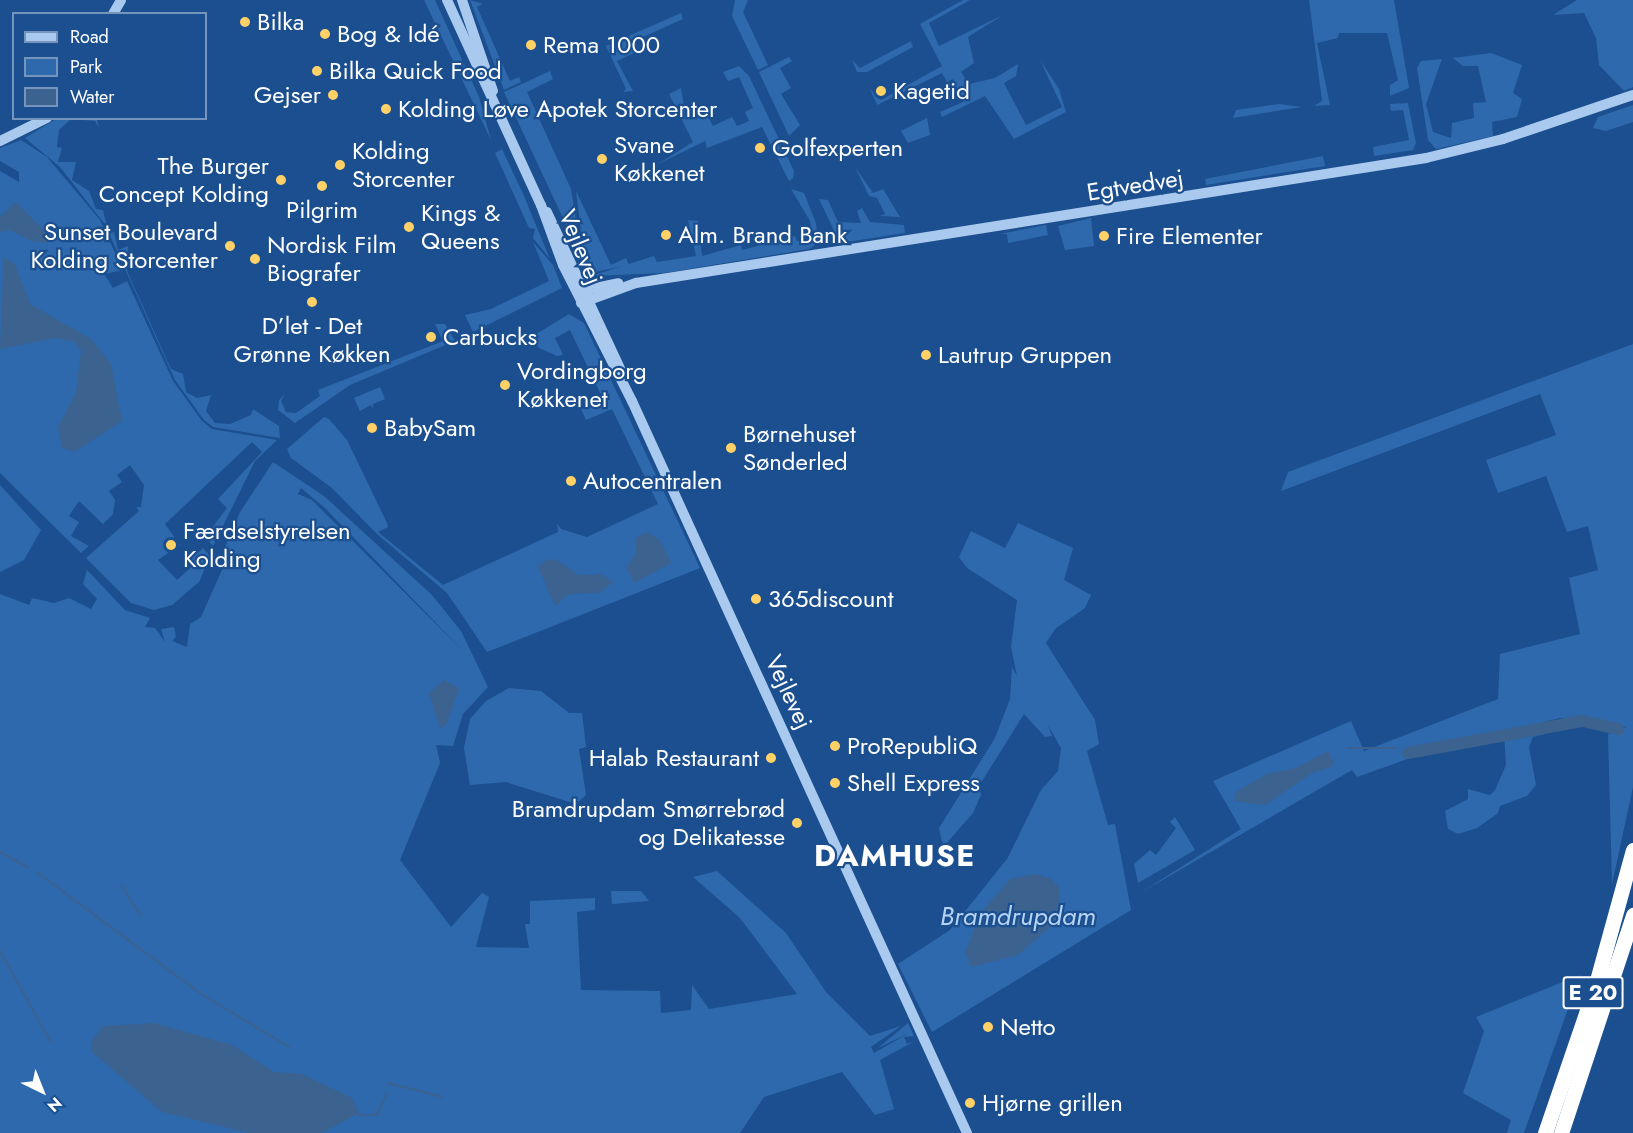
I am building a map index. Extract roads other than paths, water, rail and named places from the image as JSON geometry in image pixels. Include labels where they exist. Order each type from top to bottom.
[{"type":"highway","name":"E 20","points":[[1545,1133],[1596,984],[1633,850]]},
{"type":"highway","name":"E 20","points":[[1561,1133],[1633,915]]},
{"type":"street","name":"Vejlevej","points":[[447,0],[586,297],[967,1133]]},
{"type":"street","name":"Vejlevej","points":[[462,0],[497,105]]},
{"type":"street","name":"Egtvedvej","points":[[586,297],[636,283],[1426,158],[1503,139],[1633,95]]},
{"type":"street","points":[[0,134],[30,120]]},
{"type":"street","points":[[0,141],[43,120]]},
{"type":"water","points":[[16,202],[49,236],[48,243],[31,241],[10,230],[0,232],[0,216]]},
{"type":"water","points":[[4,257],[15,264],[30,304],[91,339],[111,364],[122,421],[74,452],[62,448],[58,427],[76,392],[81,351],[75,342],[55,338],[0,349]]},
{"type":"water","points":[[646,532],[660,540],[671,563],[634,583],[627,568],[636,552],[636,538]]},
{"type":"water","points":[[547,559],[558,561],[579,575],[601,574],[613,582],[599,593],[569,594],[555,606],[538,567]]},
{"type":"water","points":[[444,680],[459,688],[447,723],[440,729],[429,693]]},
{"type":"water","points":[[1328,751],[1334,762],[1331,767],[1312,773],[1265,805],[1234,801],[1237,791],[1267,774],[1296,768]]},
{"type":"water","name":"Bramdrupdam","points":[[1035,874],[1052,879],[1059,888],[1060,909],[1051,926],[1018,955],[971,967],[965,953],[980,914],[1010,879]]},
{"type":"water","points":[[154,1023],[232,1045],[274,1072],[302,1074],[352,1098],[359,1113],[322,1133],[249,1133],[162,1112],[91,1051],[91,1042],[103,1026]]},
{"type":"waterway","points":[[1408,753],[1583,721],[1618,729]]},
{"type":"waterway","points":[[1347,748],[1397,748]]},
{"type":"waterway","points":[[0,852],[29,868]]},
{"type":"waterway","points":[[38,873],[198,992],[289,1047]]},
{"type":"waterway","points":[[122,886],[141,917]]},
{"type":"waterway","points":[[0,951],[50,1041]]},
{"type":"waterway","points":[[388,1083],[442,1097]]},
{"type":"waterway","points":[[358,1115],[377,1115],[387,1093]]},
{"type":"place","name":"Bilka","points":[[245,22]]},
{"type":"place","name":"Bog & Idé","points":[[325,34]]},
{"type":"place","name":"Rema 1000","points":[[531,45]]},
{"type":"place","name":"Bilka Quick Food","points":[[317,71]]},
{"type":"place","name":"Kagetid","points":[[881,91]]},
{"type":"place","name":"Gejser","points":[[333,95]]},
{"type":"place","name":"Kolding Løve Apotek Storcenter","points":[[386,109]]},
{"type":"place","name":"Golfexperten","points":[[760,148]]},
{"type":"place","name":"Svane Køkkenet","points":[[602,159]]},
{"type":"place","name":"Kolding Storcenter","points":[[340,165]]},
{"type":"place","name":"The Burger Concept Kolding","points":[[281,180]]},
{"type":"place","name":"Pilgrim","points":[[322,186]]},
{"type":"place","name":"Kings & Queens","points":[[409,227]]},
{"type":"place","name":"Alm. Brand Bank","points":[[666,235]]},
{"type":"place","name":"Fire Elementer","points":[[1104,236]]},
{"type":"place","name":"Sunset Boulevard Kolding Storcenter","points":[[230,246]]},
{"type":"place","name":"Nordisk Film Biografer","points":[[255,259]]},
{"type":"place","name":"D’let - Det Grønne Køkken","points":[[312,302]]},
{"type":"place","name":"Carbucks","points":[[431,337]]},
{"type":"place","name":"Lautrup Gruppen","points":[[926,355]]},
{"type":"place","name":"Vordingborg Køkkenet","points":[[505,385]]},
{"type":"place","name":"BabySam","points":[[372,428]]},
{"type":"place","name":"Børnehuset Sønderled","points":[[731,448]]},
{"type":"place","name":"Autocentralen","points":[[571,481]]},
{"type":"place","name":"Færdselstyrelsen Kolding","points":[[171,545]]},
{"type":"place","name":"365discount","points":[[756,599]]},
{"type":"place","name":"ProRepubliQ","points":[[835,746]]},
{"type":"place","name":"Halab Restaurant","points":[[771,758]]},
{"type":"place","name":"Shell Express","points":[[835,783]]},
{"type":"place","name":"Bramdrupdam Smørrebrød og Delikatesse","points":[[797,823]]},
{"type":"place","name":"Netto","points":[[988,1027]]},
{"type":"place","name":"Hjørne grillen","points":[[970,1103]]},
{"type":"district","name":"DAMHUSE","points":[[895,856]]}]
